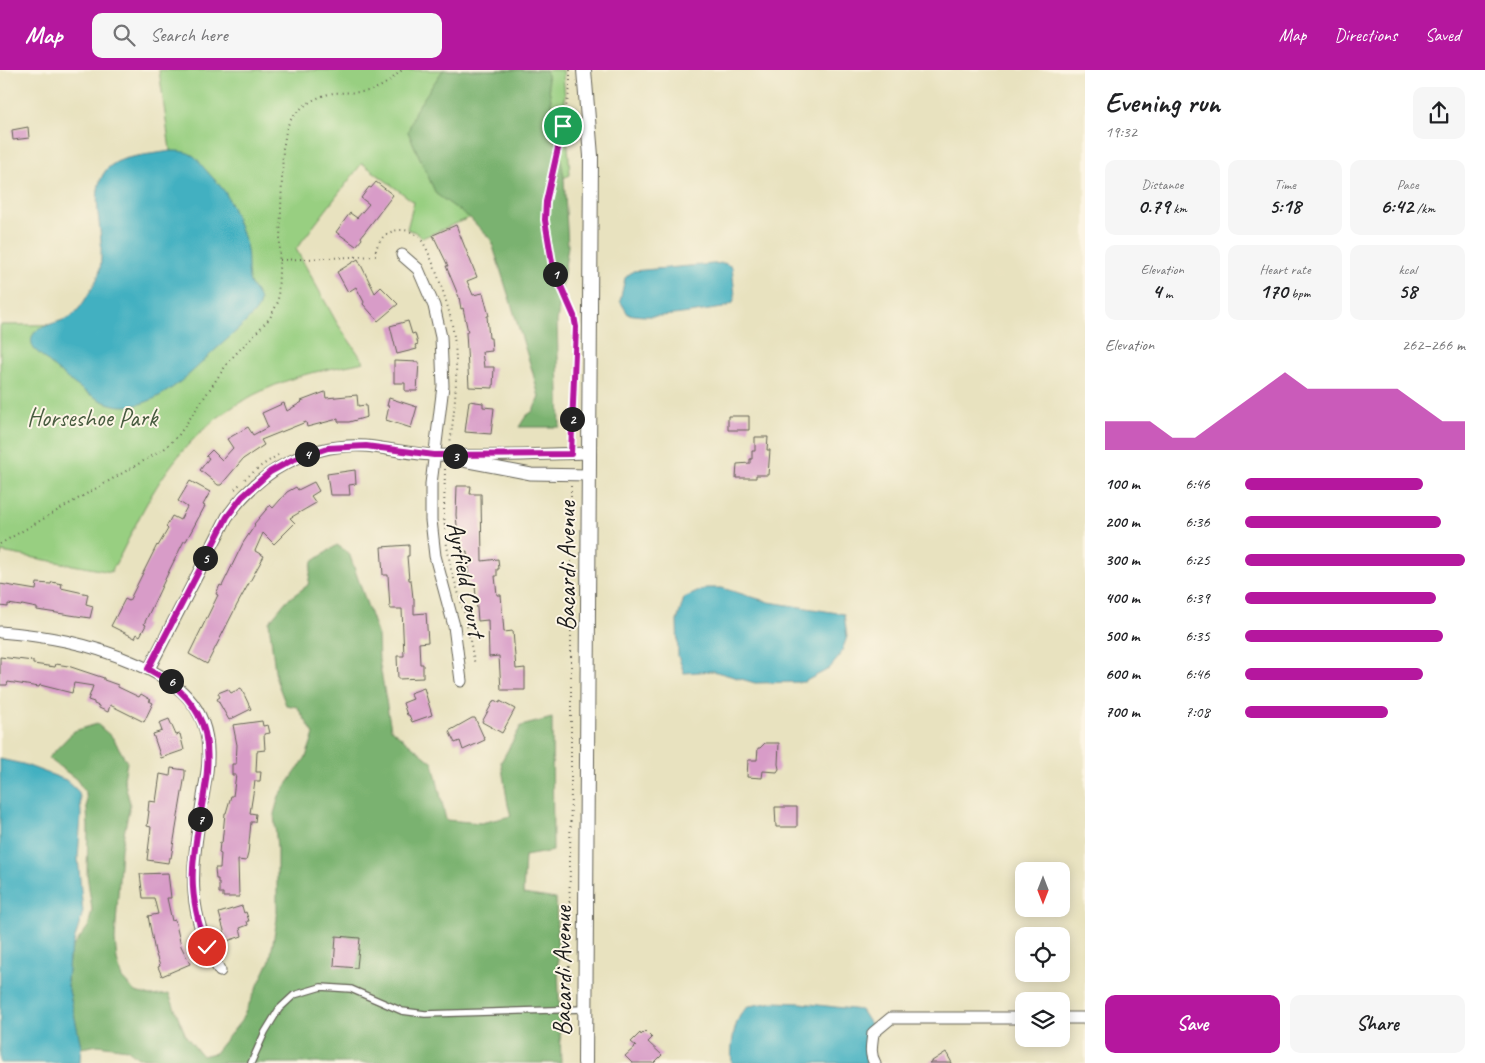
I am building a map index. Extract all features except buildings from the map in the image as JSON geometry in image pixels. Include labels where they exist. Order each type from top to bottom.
[{"type":"street","name":"Bacardi Avenue","points":[[584,70],[591,156],[585,1063]]},
{"type":"street","name":"Ayrfield Court","points":[[402,255],[418,269],[434,306],[441,337],[443,386],[430,502],[432,538],[454,626],[461,681]]},
{"type":"street","points":[[148,669],[227,517],[242,497],[260,479],[292,460],[316,451],[340,446],[366,446],[434,455],[522,472],[589,475]]},
{"type":"street","points":[[434,455],[589,453]]},
{"type":"street","points":[[0,632],[56,638],[86,645],[148,669],[174,683],[198,712],[205,731],[208,759],[194,853],[193,894],[202,934],[220,971]]},
{"type":"street","points":[[875,1063],[872,1058],[871,1047],[873,1033],[892,1018],[1015,1018]]},
{"type":"street","points":[[1070,1018],[1085,1018]]},
{"type":"lane","points":[[251,1063],[265,1032],[279,1009],[294,995],[321,987],[351,989],[402,1011],[425,1014],[584,1009]]},
{"type":"path","points":[[0,544],[164,449],[178,436],[229,361],[270,318],[278,302],[283,148],[288,125],[301,108],[318,98],[332,93],[361,92],[376,88],[392,80],[402,70]]},
{"type":"path","points":[[570,70],[570,88],[546,202],[545,220],[553,268],[574,316],[576,327],[571,454]]},
{"type":"path","points":[[280,260],[375,256]]},
{"type":"path","points":[[230,495],[250,474],[282,453]]},
{"type":"path","points":[[445,469],[444,514],[446,540],[451,569],[471,640],[475,665]]},
{"type":"path","points":[[568,1010],[571,787],[571,475]]},
{"type":"green space","name":"Horseshoe Park","points":[[159,70],[563,70],[570,175],[422,238],[415,232],[407,229],[414,202],[362,163],[296,249],[337,323],[364,362],[314,372],[286,381],[244,400],[208,425],[178,456],[165,474],[152,494],[111,572],[2,552],[0,558],[0,325],[194,324]]},
{"type":"green space","points":[[443,70],[546,70],[564,178],[568,246],[557,321],[560,427],[519,427],[526,416],[533,411],[539,397],[491,240],[470,218],[436,194],[408,132],[415,111]]},
{"type":"green space","points":[[337,545],[349,553],[378,636],[379,660],[391,729],[433,763],[446,820],[481,823],[511,816],[501,762],[521,726],[552,718],[553,851],[525,856],[523,894],[556,899],[561,1063],[160,1063],[155,1058],[138,1058],[127,1049],[98,1045],[81,1048],[67,981],[72,948],[88,927],[92,910],[87,874],[88,827],[86,793],[76,779],[48,758],[74,731],[97,724],[113,738],[127,762],[124,779],[130,804],[121,849],[115,940],[117,960],[122,978],[135,992],[151,996],[169,994],[186,1036],[202,1056],[215,1053],[241,1021],[270,960],[277,919],[277,848],[274,814],[279,796],[306,757],[314,734],[297,707],[286,705],[276,679],[269,622],[286,601],[308,585],[312,562]]},
{"type":"water","points":[[170,151],[184,152],[194,156],[225,192],[246,245],[249,279],[260,302],[257,310],[239,329],[177,385],[147,402],[132,406],[116,405],[91,395],[57,370],[34,349],[33,335],[45,326],[69,318],[74,314],[84,302],[97,279],[100,270],[101,241],[97,206],[99,184],[103,174],[110,166],[121,160]]},
{"type":"water","points":[[724,263],[732,267],[735,296],[733,303],[723,308],[676,315],[640,316],[628,314],[620,301],[625,278],[633,271]]},
{"type":"water","points":[[706,588],[722,588],[769,602],[844,614],[847,637],[840,656],[829,669],[804,682],[755,683],[713,671],[684,673],[678,656],[677,621],[684,598]]},
{"type":"water","points":[[0,759],[23,764],[66,780],[78,791],[80,797],[81,815],[78,858],[83,912],[69,958],[67,981],[81,1046],[80,1063],[0,1063]]},
{"type":"water","points":[[773,1002],[801,1003],[861,1010],[872,1027],[869,1063],[732,1063],[734,1032],[740,1015],[750,1006]]},
{"type":"route","points":[[207,947],[195,908],[192,880],[194,853],[207,769],[207,740],[202,721],[193,704],[174,683],[148,669],[227,517],[250,488],[281,465],[316,451],[340,446],[366,446],[434,455],[459,456],[571,454],[577,343],[576,327],[574,316],[553,268],[545,220],[546,202],[563,126]]}]
